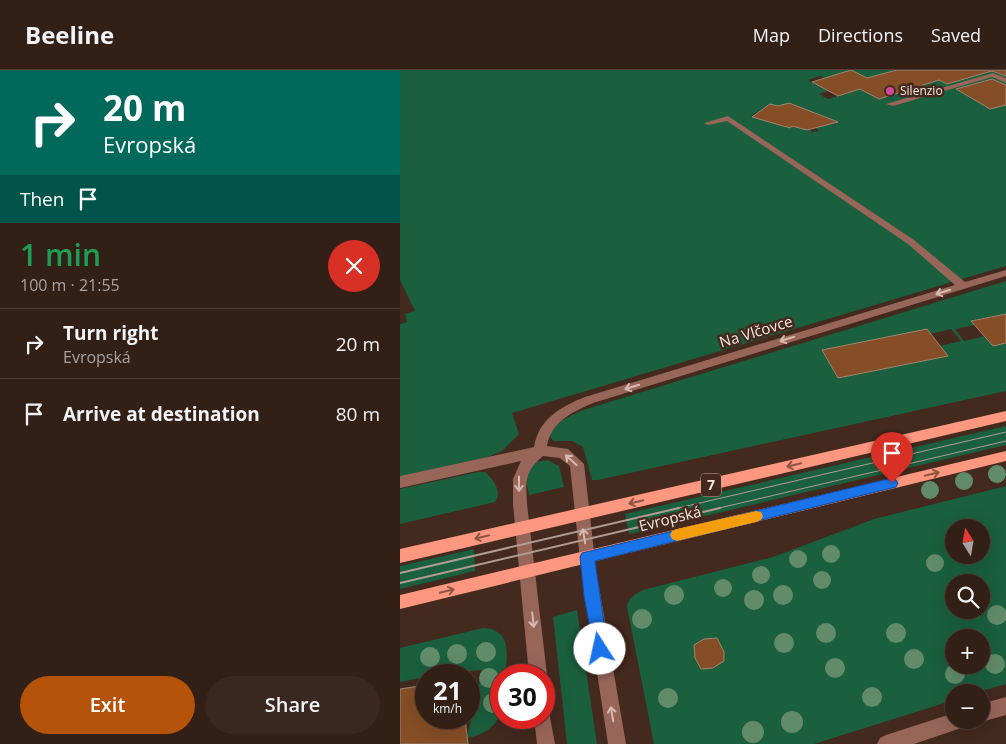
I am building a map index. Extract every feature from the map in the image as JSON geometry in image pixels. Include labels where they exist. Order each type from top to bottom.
[{"type":"main road","name":"Evropská","points":[[400,556],[1006,416]]},
{"type":"main road","name":"Evropská","points":[[400,602],[1006,456]]},
{"type":"street","points":[[890,104],[993,75],[1006,81]]},
{"type":"street","points":[[708,123],[728,118],[911,242],[962,286]]},
{"type":"street","name":"Na Vlčovce","points":[[537,664],[519,477],[525,463],[540,451],[541,436],[551,422],[567,409],[589,400],[1006,273]]},
{"type":"street","points":[[400,482],[540,451],[563,453],[577,464],[591,597],[617,744]]},
{"type":"street","points":[[990,711],[1006,706]]},
{"type":"street","points":[[886,744],[945,725]]},
{"type":"street","points":[[544,729],[546,744]]},
{"type":"green space","points":[[400,70],[1006,70],[1006,266],[512,413],[519,434],[502,451],[481,460],[400,477],[400,324],[407,322],[405,314],[415,311],[400,280]],"holes":[[[820,76],[850,92],[828,99],[819,94],[828,91],[808,80]],[[835,76],[875,82],[902,91],[879,99]],[[770,104],[837,122],[816,128],[819,131],[812,132],[809,129],[792,126],[789,128],[751,116]]]},
{"type":"green space","points":[[1006,281],[1006,314],[972,320],[975,325],[955,329],[964,341],[985,336],[993,346],[1006,343],[1006,391],[598,480],[592,480],[583,447],[572,441],[553,441],[550,436],[559,423],[583,410]],"holes":[[[927,329],[931,334],[951,329],[961,341],[940,346],[947,356],[838,378],[822,350]]]},
{"type":"green space","points":[[1006,426],[1006,445],[629,534],[625,514]]},
{"type":"green space","points":[[547,460],[559,466],[564,487],[529,495],[525,474],[530,463]]},
{"type":"green space","points":[[485,472],[494,482],[498,494],[495,502],[400,524],[400,489]]},
{"type":"green space","points":[[1006,486],[1006,684],[990,689],[990,684],[945,684],[945,703],[814,744],[654,744],[627,607],[629,601],[643,590],[773,557],[874,519]]},
{"type":"green space","points":[[474,549],[475,571],[400,589],[400,566]]},
{"type":"green space","points":[[577,610],[597,744],[567,744],[553,617]]},
{"type":"green space","points":[[483,628],[492,629],[499,633],[506,644],[507,659],[506,664],[490,664],[490,728],[467,738],[469,729],[480,729],[480,679],[482,670],[480,670],[480,664],[415,664],[415,679],[400,682],[400,648]]},
{"type":"building","points":[[851,70],[867,78],[897,70],[1006,70],[1006,76],[992,71],[947,84],[939,80],[879,99],[860,89],[838,96],[812,82]]},
{"type":"building","points":[[992,79],[1006,85],[1006,105],[990,109],[956,89]]},
{"type":"building","points":[[789,103],[838,122],[807,130],[792,126],[790,128],[752,117],[770,104],[778,106]]},
{"type":"building","points":[[1006,314],[1006,343],[993,346],[971,321]]},
{"type":"building","points":[[927,329],[948,356],[838,378],[822,350]]},
{"type":"building","points":[[717,638],[724,652],[724,661],[713,668],[701,669],[695,658],[694,645],[704,639]]},
{"type":"building","points":[[415,687],[415,729],[466,729],[468,744],[400,744],[400,689]]},
{"type":"tram line","points":[[674,509],[1006,432]]},
{"type":"tram line","points":[[715,509],[1006,441]]},
{"type":"tram line","points":[[400,573],[679,508]]},
{"type":"tram line","points":[[400,583],[720,508]]},
{"type":"slow traffic","points":[[677,535],[756,516]]},
{"type":"place","name":"Silenzio","points":[[890,91]]},
{"type":"route","points":[[600,649],[591,597],[587,557],[892,483]]}]
